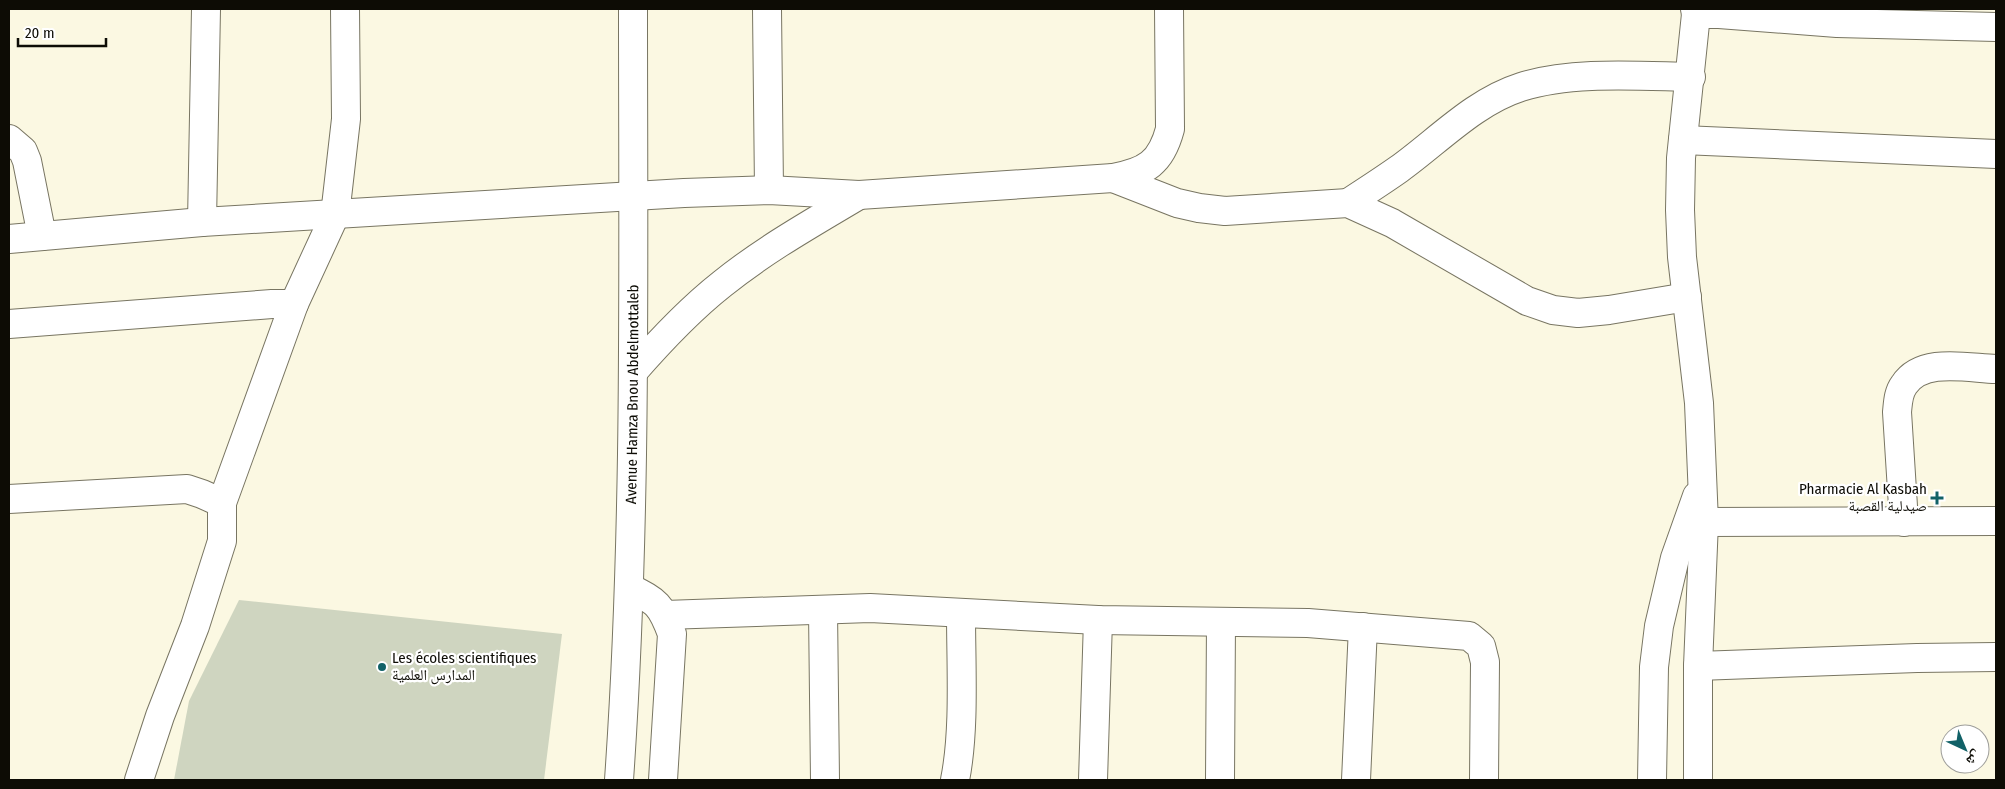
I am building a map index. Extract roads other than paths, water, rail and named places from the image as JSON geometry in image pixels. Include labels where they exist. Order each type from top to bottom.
[{"type":"street","points":[[202,222],[206,9]]},
{"type":"street","points":[[139,780],[222,541],[222,503],[294,304],[335,215],[346,119],[345,9]]},
{"type":"street","name":"Avenue Hamza Bnou Abdelmottaleb","points":[[619,780],[630,588],[633,372],[633,9]]},
{"type":"street","points":[[767,9],[769,190]]},
{"type":"street","points":[[9,239],[202,222],[684,193],[769,190],[859,195],[1113,178],[1133,174],[1150,166],[1166,144],[1170,129],[1169,9]]},
{"type":"street","points":[[1698,780],[1698,666],[1704,522],[1699,403],[1682,257],[1680,210],[1683,140],[1691,77],[1696,11],[1837,23],[1996,27]]},
{"type":"street","points":[[1348,203],[1399,169],[1495,98],[1521,87],[1552,81],[1606,75],[1691,77]]},
{"type":"street","points":[[9,139],[23,151],[27,161],[42,236]]},
{"type":"street","points":[[1683,140],[1996,154]]},
{"type":"street","points":[[1113,178],[1177,202],[1199,208],[1225,211],[1348,203],[1392,223],[1527,301],[1553,310],[1578,312],[1601,310],[1687,297]]},
{"type":"street","points":[[633,372],[664,337],[722,284],[769,250],[859,195]]},
{"type":"street","points":[[9,324],[266,304],[294,304]]},
{"type":"street","points":[[1904,522],[1897,412],[1899,395],[1904,385],[1922,369],[1941,366],[1996,369]]},
{"type":"street","points":[[1652,780],[1654,667],[1659,626],[1675,558],[1701,485]]},
{"type":"street","points":[[9,498],[187,489],[222,503]]},
{"type":"street","points":[[1704,522],[1996,521]]},
{"type":"street","points":[[630,588],[657,603],[665,615],[672,634],[664,780]]},
{"type":"street","points":[[665,615],[870,608],[1098,620],[1308,623],[1469,636],[1481,646],[1485,662],[1484,780]]},
{"type":"street","points":[[822,610],[825,780]]},
{"type":"street","points":[[956,780],[960,718],[961,614]]},
{"type":"street","points":[[1093,780],[1098,620]]},
{"type":"street","points":[[1220,780],[1221,622]]},
{"type":"street","points":[[1356,780],[1363,627]]},
{"type":"street","points":[[1698,666],[1996,657]]},
{"type":"place","name":"Pharmacie Al Kasbah صيدلية القصبة","points":[[1937,498]]},
{"type":"place","name":"Les écoles scientifiques المدارس العلمية","points":[[382,667]]}]
